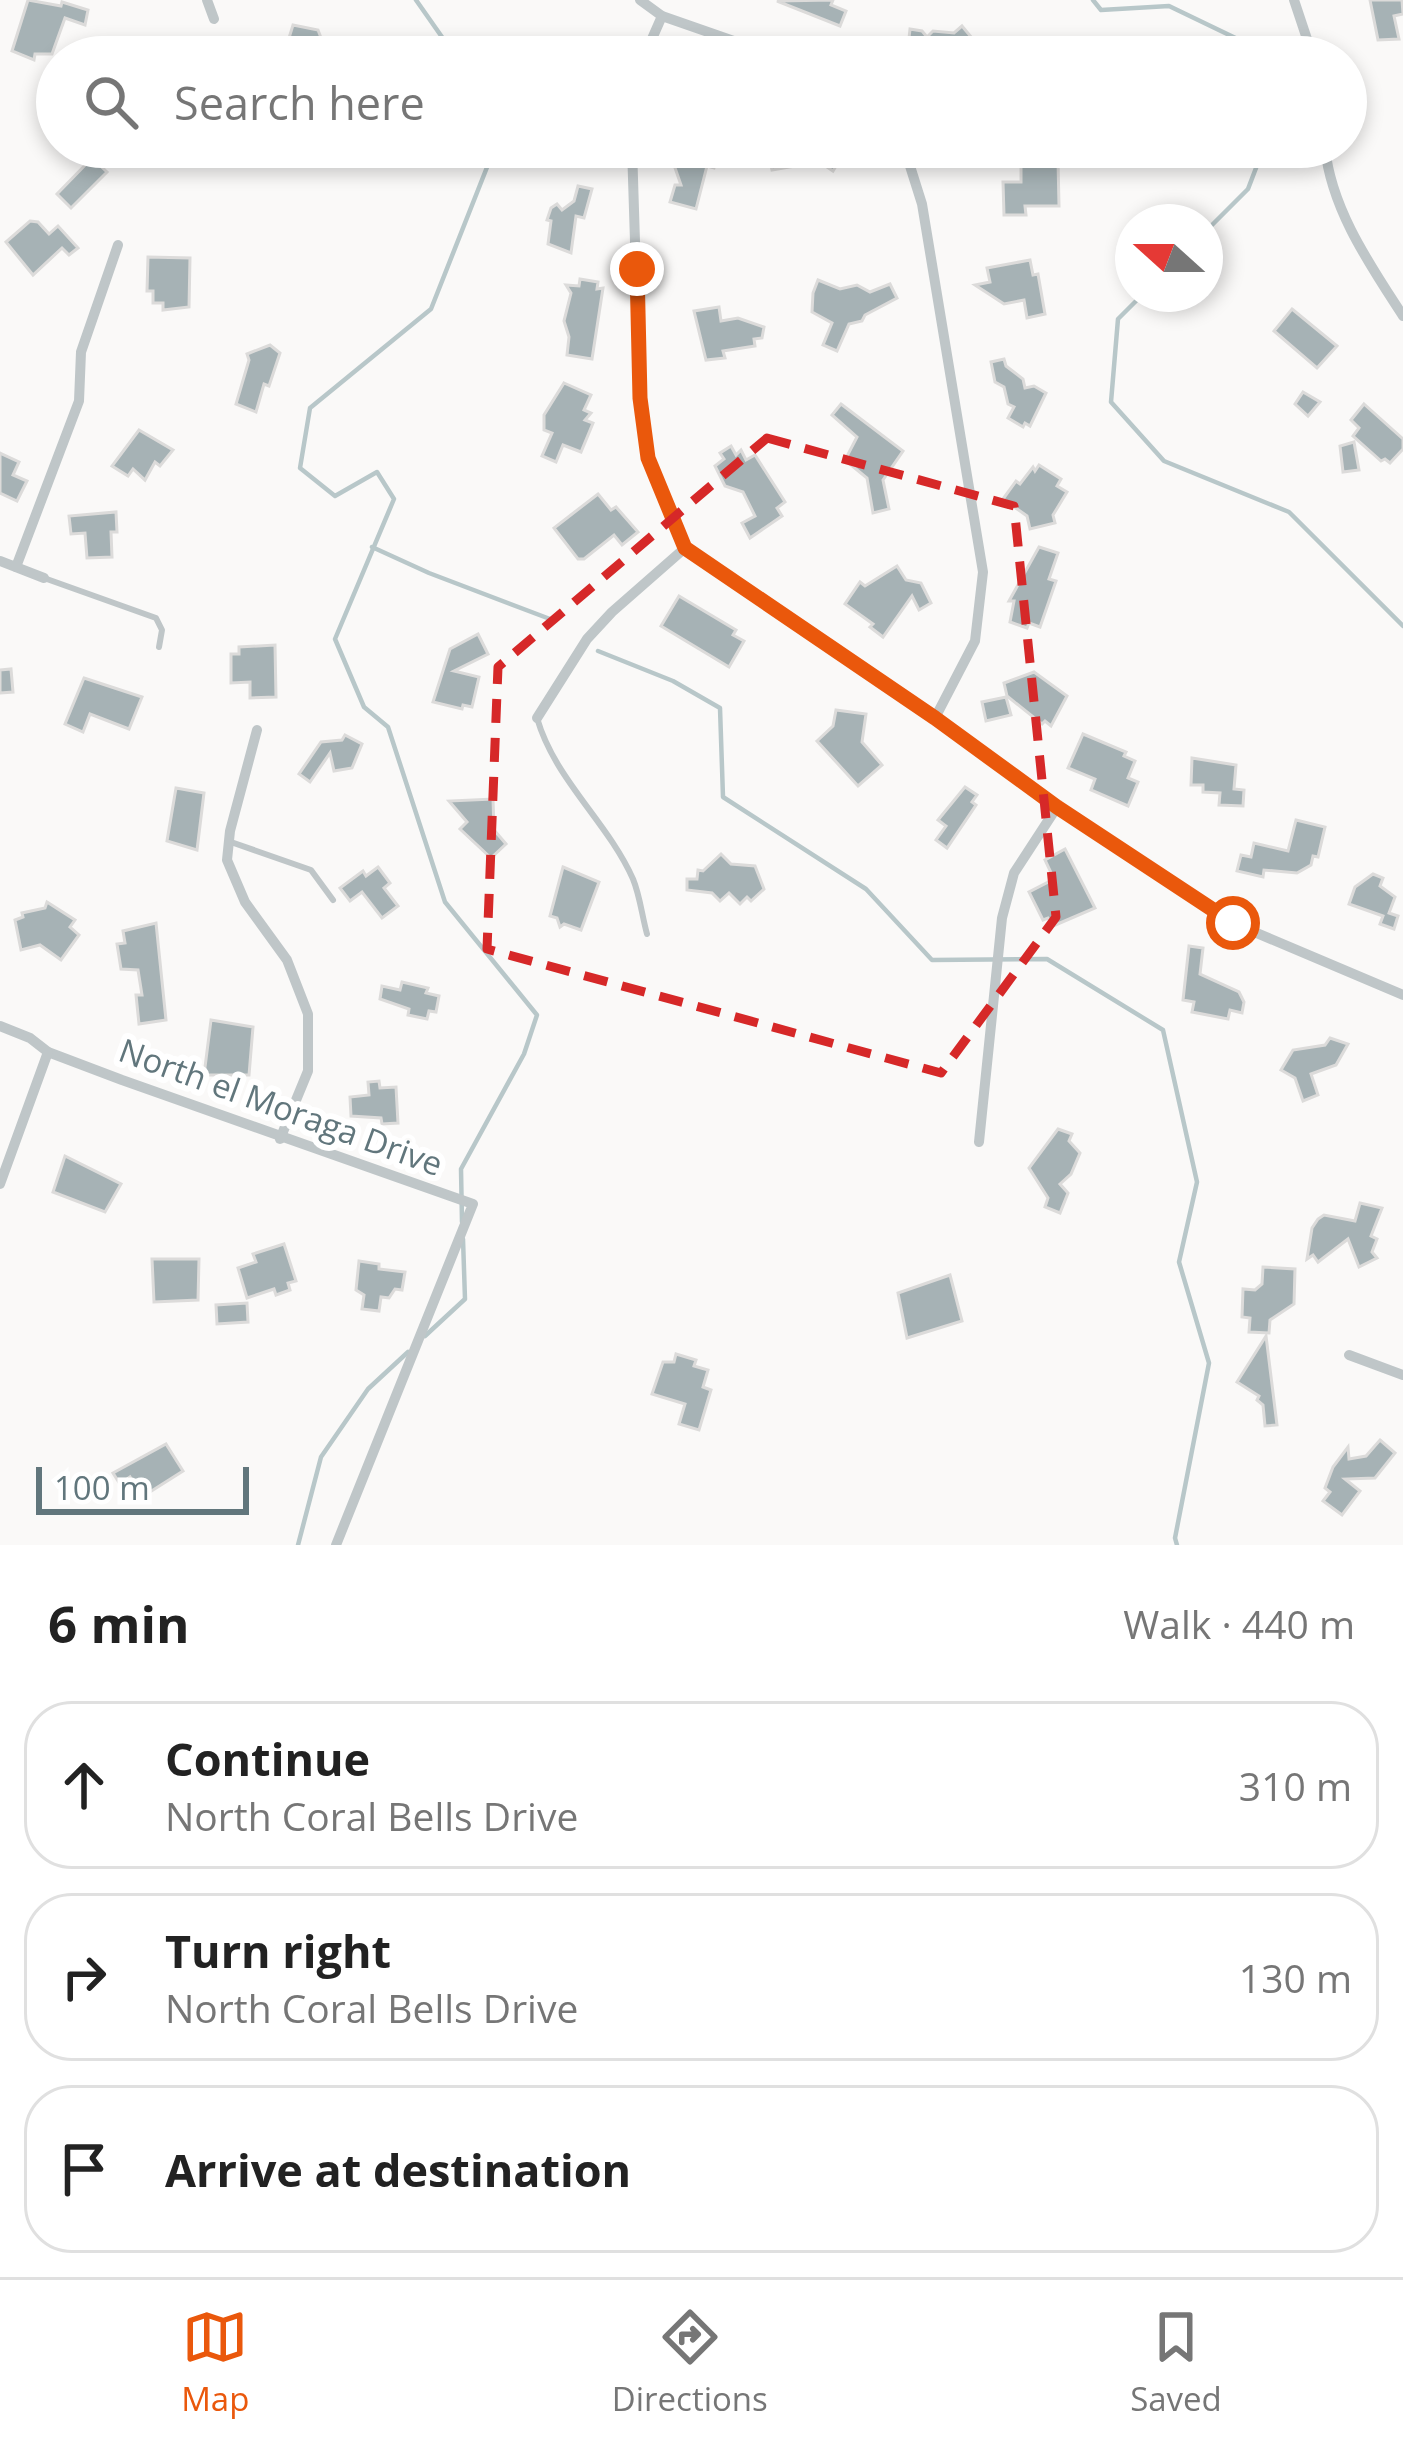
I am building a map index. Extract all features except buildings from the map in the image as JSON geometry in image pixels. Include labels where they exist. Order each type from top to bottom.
[{"type":"street","points":[[207,0],[214,19]]},
{"type":"street","points":[[640,0],[662,16],[720,36]]},
{"type":"street","points":[[1294,0],[1305,36]]},
{"type":"street","points":[[653,36],[662,16]]},
{"type":"street","points":[[633,168],[640,398],[648,458],[685,548],[1057,807],[1233,923],[1403,995]]},
{"type":"street","points":[[911,168],[922,204],[983,572],[976,641],[935,718]]},
{"type":"street","points":[[1327,168],[1361,252],[1403,316]]},
{"type":"street","points":[[16,567],[79,401],[81,352],[118,245]]},
{"type":"street","points":[[537,718],[587,639],[685,548]]},
{"type":"street","points":[[0,561],[44,578]]},
{"type":"street","points":[[256,730],[226,860],[245,902],[287,960],[308,1013],[308,1071],[280,1138]]},
{"type":"street","points":[[979,1142],[1002,918],[1014,873],[1057,807]]},
{"type":"street","name":"North el Moraga Drive","points":[[0,1026],[30,1038],[48,1052],[473,1204],[336,1545]]},
{"type":"street","points":[[0,1184],[48,1052]]},
{"type":"street","points":[[1349,1355],[1403,1375]]},
{"type":"lane","points":[[44,578],[156,618],[162,629],[158,647]]},
{"type":"lane","points":[[537,718],[547,750],[635,883],[646,934]]},
{"type":"lane","points":[[228,841],[311,870],[333,900]]},
{"type":"highlighted area","points":[[767,438],[1014,506],[1056,917],[941,1073],[487,949],[498,667]]},
{"type":"waterway","points":[[416,0],[441,36]]},
{"type":"waterway","points":[[1093,0],[1101,10],[1169,6],[1231,36]]},
{"type":"waterway","points":[[462,1222],[461,1169],[524,1054],[537,1015],[445,902],[388,727],[364,707],[335,639],[394,499],[377,472],[335,496],[300,468],[310,408],[431,309],[487,168]]},
{"type":"waterway","points":[[1223,214],[1248,189],[1256,168]]},
{"type":"waterway","points":[[1125,312],[1118,319],[1111,402],[1164,461],[1289,512],[1403,626]]},
{"type":"waterway","points":[[372,547],[550,619]]},
{"type":"waterway","points":[[598,651],[673,681],[720,708],[723,797],[866,889],[932,960],[1047,959],[1163,1030],[1197,1182],[1179,1262],[1209,1363],[1177,1545]]},
{"type":"waterway","points":[[425,1336],[465,1299],[463,1239]]},
{"type":"waterway","points":[[298,1545],[321,1457],[368,1389],[408,1352]]},
{"type":"route","points":[[637,269],[640,398],[648,458],[685,548],[1057,807],[1233,923]]}]
